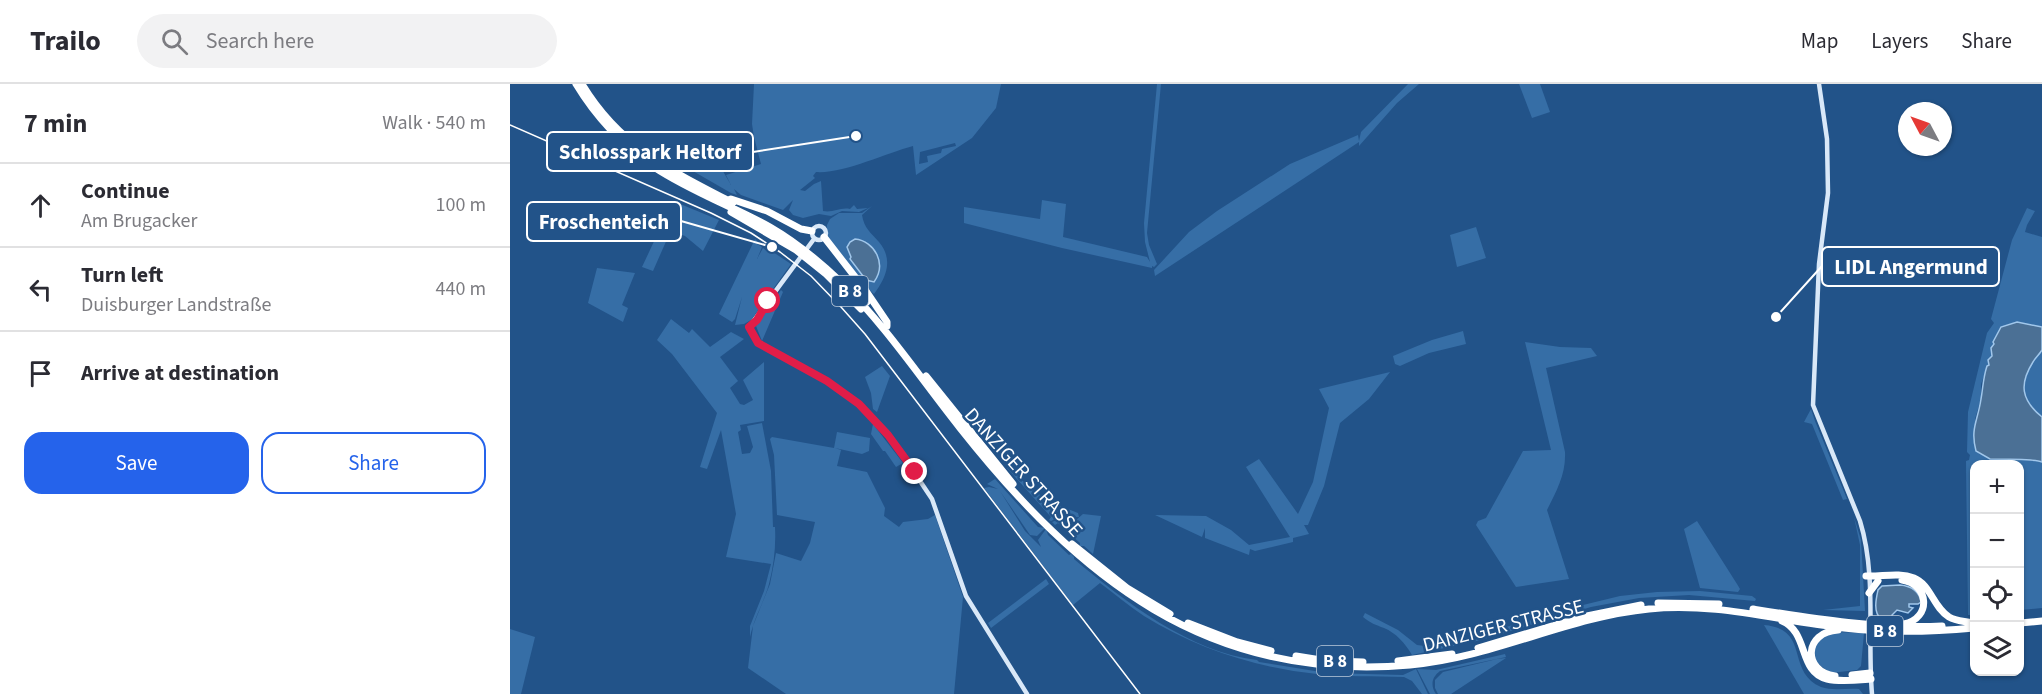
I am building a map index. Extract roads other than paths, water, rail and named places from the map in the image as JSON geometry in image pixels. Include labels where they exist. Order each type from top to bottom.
[{"type":"highway","points":[[576,84],[604,124],[632,151],[701,195],[805,250]]},
{"type":"highway","name":"DANZIGER STRASSE","points":[[582,84],[600,112],[635,146],[677,174],[775,225],[857,298],[887,329],[997,465],[1036,509],[1071,543],[1115,579],[1148,601],[1190,623],[1237,642],[1285,654],[1323,660],[1394,662],[1469,650],[1604,612],[1675,602],[1729,605],[1834,622],[1894,626],[1970,625]]},
{"type":"highway","points":[[717,195],[757,207],[801,229],[812,231]]},
{"type":"highway","points":[[824,237],[866,291],[887,322],[887,329]]},
{"type":"highway","name":"DANZIGER STRASSE","points":[[887,329],[987,461],[1068,547],[1112,583],[1152,609],[1200,633],[1236,646],[1302,662],[1341,666],[1376,667],[1418,664],[1461,657],[1585,621],[1642,609],[1701,607],[1844,628],[1918,632],[1970,626]]},
{"type":"highway","points":[[1868,578],[1904,576],[1917,579],[1946,615],[1970,624]]},
{"type":"highway","points":[[1868,578],[1878,581],[1908,581],[1917,586],[1923,598],[1923,608],[1916,619],[1894,626]]},
{"type":"highway","points":[[1869,592],[1878,581]]},
{"type":"highway","points":[[2024,618],[2042,616]]},
{"type":"highway","points":[[1772,617],[1787,623],[1795,632],[1807,662],[1815,673],[1832,680],[1869,676]]},
{"type":"highway","points":[[2024,623],[2042,621]]},
{"type":"highway","points":[[1844,628],[1818,637],[1812,650],[1815,665],[1832,676],[1869,676]]},
{"type":"main road","points":[[1818,84],[1827,139],[1828,193],[1819,264],[1813,405],[1864,536],[1869,592],[1868,618]]},
{"type":"main road","points":[[821,227],[825,231],[824,237],[819,240],[814,239],[812,231],[821,227]]},
{"type":"main road","points":[[814,239],[774,292],[757,320],[749,327],[758,343],[827,381],[859,404],[896,445],[935,505],[966,596],[1027,694]]},
{"type":"main road","points":[[1868,578],[1871,694]]},
{"type":"tram line","points":[[510,125],[711,213],[751,233],[811,276],[865,334],[1140,694]]},
{"type":"place","name":"Schlosspark Heltorf","points":[[856,136]]},
{"type":"place","name":"Froschenteich","points":[[772,247]]},
{"type":"place","name":"LIDL Angermund","points":[[1776,317]]}]
